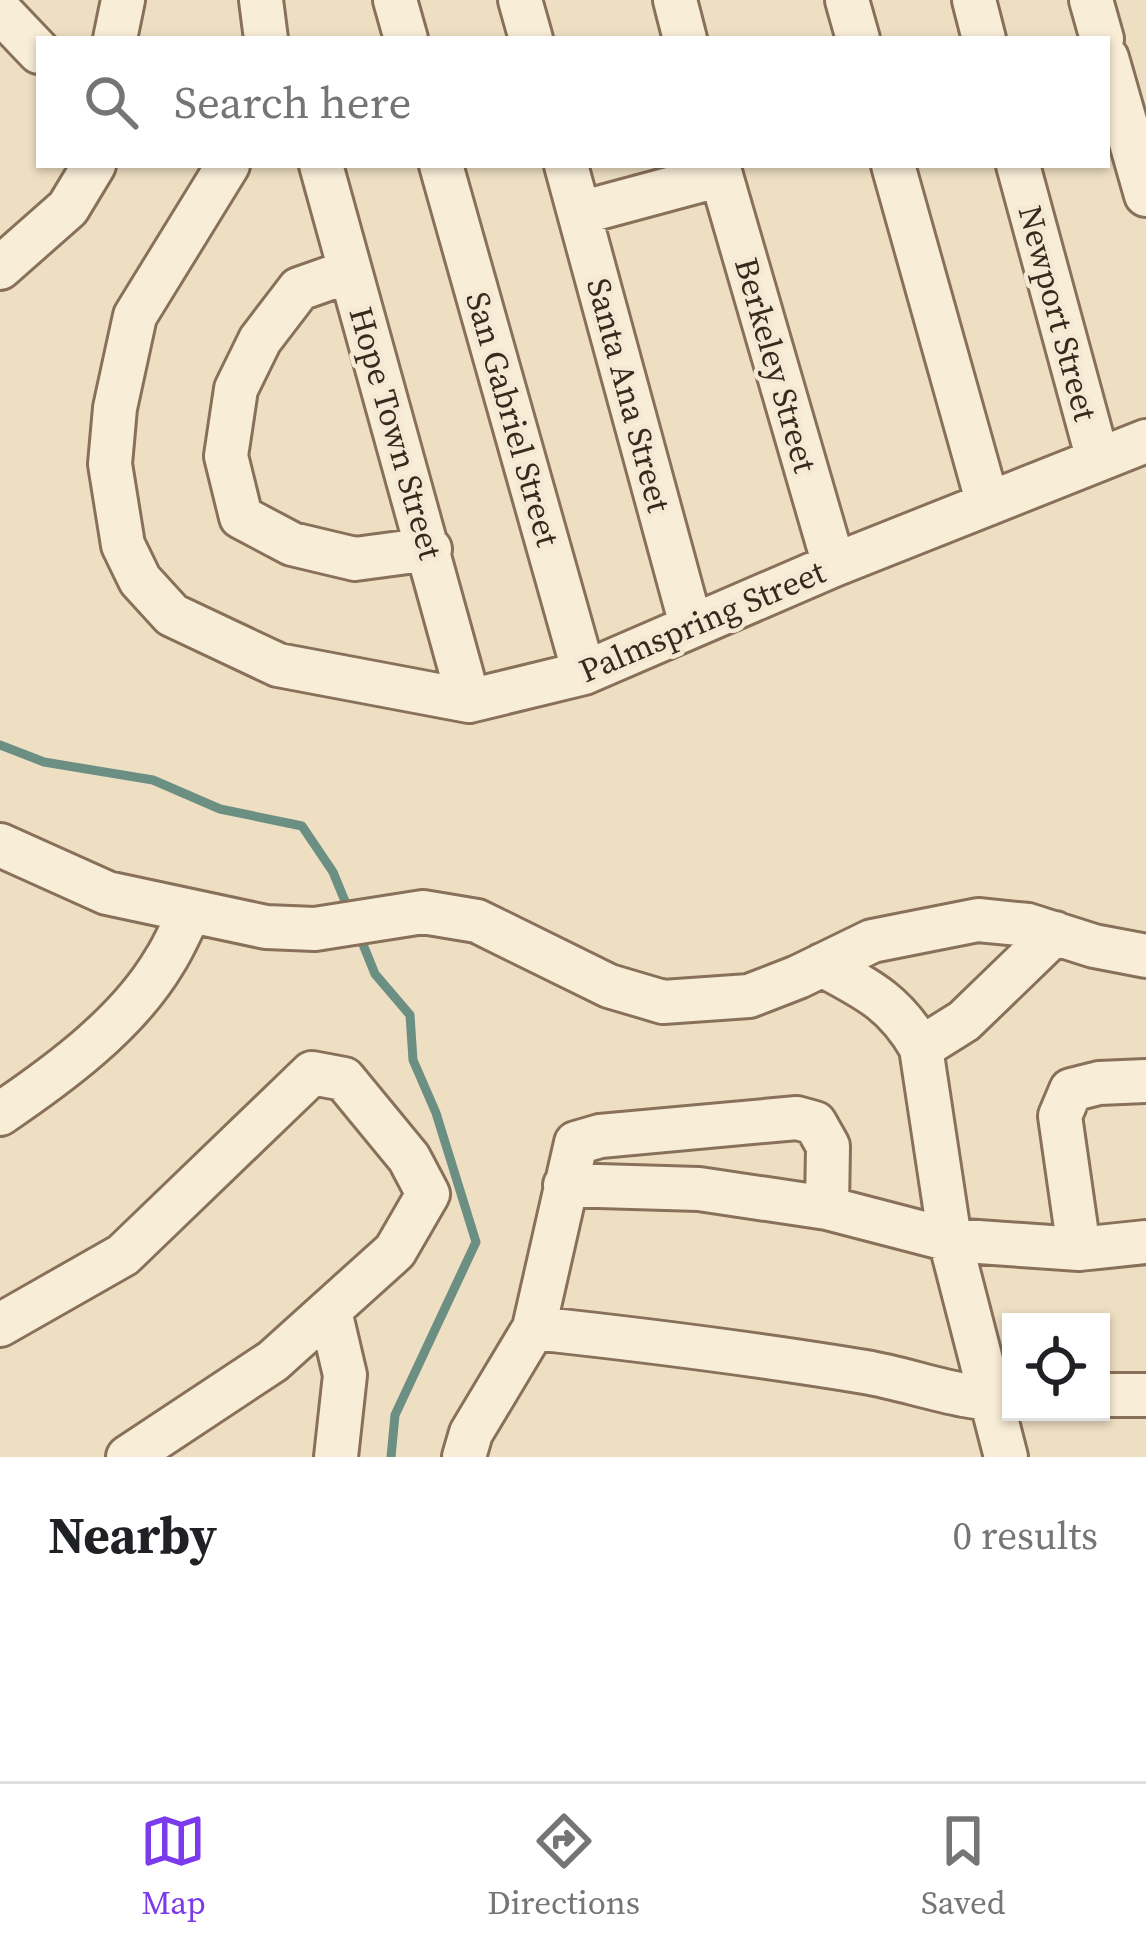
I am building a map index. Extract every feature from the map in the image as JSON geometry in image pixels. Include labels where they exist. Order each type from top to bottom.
[{"type":"street","points":[[117,36],[123,0]]},
{"type":"street","points":[[261,0],[266,36]]},
{"type":"street","points":[[395,0],[405,36]]},
{"type":"street","points":[[520,0],[530,36]]},
{"type":"street","points":[[675,0],[684,36]]},
{"type":"street","points":[[847,0],[857,36]]},
{"type":"street","points":[[974,0],[983,36]]},
{"type":"street","points":[[1091,0],[1101,36]]},
{"type":"street","points":[[0,11],[36,49]]},
{"type":"street","points":[[1110,69],[1146,195]]},
{"type":"street","points":[[0,268],[68,208],[92,168]]},
{"type":"street","name":"Palmspring Street","points":[[226,168],[135,316],[115,408],[110,464],[123,544],[140,580],[172,615],[278,665],[469,701],[584,674],[834,565],[1146,441]]},
{"type":"street","name":"Hope Town Street","points":[[322,168],[469,701]]},
{"type":"street","name":"San Gabriel Street","points":[[442,168],[584,674]]},
{"type":"street","name":"Santa Ana Street","points":[[567,168],[691,625]]},
{"type":"street","points":[[893,168],[988,504]]},
{"type":"street","name":"Newport Street","points":[[1019,168],[1098,460]]},
{"type":"street","points":[[580,213],[719,170]]},
{"type":"street","name":"Berkeley Street","points":[[719,170],[834,565]]},
{"type":"street","points":[[350,271],[299,289],[260,340],[236,389],[226,456],[242,518],[292,544],[355,559],[430,549]]},
{"type":"street","points":[[1,848],[107,892],[266,928],[315,929],[423,912],[477,921],[609,986],[663,1002],[749,995],[872,941],[978,920],[1028,925],[1146,956]]},
{"type":"street","points":[[0,1114],[45,1084],[126,1008],[163,965],[190,912]]},
{"type":"street","points":[[921,1048],[964,1021],[1055,933]]},
{"type":"street","points":[[822,965],[879,995],[908,1024],[921,1048],[950,1240],[1000,1399],[1006,1457]]},
{"type":"street","points":[[0,1325],[123,1255],[312,1073],[344,1078],[409,1158],[428,1194],[395,1251],[274,1361],[128,1457]]},
{"type":"street","points":[[1079,1249],[1060,1116],[1071,1090],[1099,1083],[1146,1081]]},
{"type":"street","points":[[464,1457],[470,1432],[533,1328],[575,1143],[600,1136],[797,1118],[815,1123],[827,1147],[827,1208]]},
{"type":"street","points":[[565,1185],[699,1189],[827,1208],[950,1240],[1079,1249],[1146,1242]]},
{"type":"street","points":[[330,1311],[345,1375],[336,1457]]},
{"type":"street","points":[[533,1328],[795,1361],[1000,1399]]},
{"type":"street","points":[[1110,1395],[1146,1395]]},
{"type":"waterway","points":[[0,745],[44,762],[153,780],[220,809],[302,826],[333,872],[349,911]]},
{"type":"waterway","points":[[358,932],[375,974],[410,1015],[413,1060],[436,1113],[476,1242],[395,1415],[391,1457]]}]
